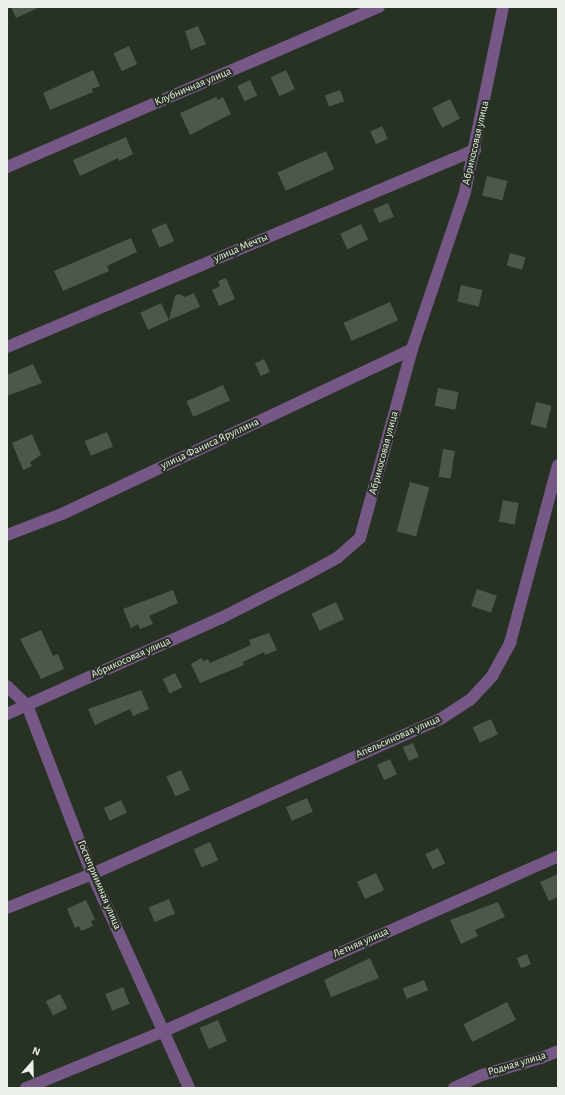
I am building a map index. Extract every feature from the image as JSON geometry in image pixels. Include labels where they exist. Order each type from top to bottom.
[{"type":"street","name":"Клубничная улица","points":[[7,167],[380,7]]},
{"type":"street","name":"Абрикосовая улица","points":[[7,714],[221,618],[337,558],[360,538],[412,349],[465,192],[475,150],[503,7]]},
{"type":"street","name":"улица Мечты","points":[[7,347],[475,150]]},
{"type":"street","name":"улица Фаниса Яруллина","points":[[7,535],[62,514],[412,349]]},
{"type":"street","name":"Апельсиновая улица","points":[[7,908],[92,874],[442,718],[470,700],[492,676],[510,643],[558,465]]},
{"type":"street","name":"Гостеприимная улица","points":[[7,686],[27,705],[92,874],[189,1088]]},
{"type":"street","name":"Летняя улица","points":[[26,1088],[164,1031],[558,856]]},
{"type":"street","name":"Родная улица","points":[[454,1088],[482,1075],[541,1058],[558,1050]]},
{"type":"building","points":[[11,7],[40,7],[16,18]]},
{"type":"building","points":[[198,26],[206,44],[191,50],[185,31]]},
{"type":"building","points":[[129,46],[137,64],[122,71],[113,53]]},
{"type":"building","points":[[93,70],[100,86],[92,89],[93,92],[50,110],[43,93]]},
{"type":"building","points":[[286,70],[295,89],[279,96],[271,77]]},
{"type":"building","points":[[250,80],[257,95],[244,101],[237,86]]},
{"type":"building","points":[[340,90],[344,101],[329,107],[325,95]]},
{"type":"building","points":[[216,97],[218,100],[223,97],[231,114],[190,135],[180,113]]},
{"type":"building","points":[[450,99],[460,119],[442,128],[432,108]]},
{"type":"building","points":[[382,126],[388,139],[376,144],[370,131]]},
{"type":"building","points":[[126,137],[133,154],[119,161],[118,158],[80,176],[73,160]]},
{"type":"building","points":[[326,151],[334,169],[286,191],[278,173]]},
{"type":"building","points":[[487,176],[507,181],[503,200],[482,195]]},
{"type":"building","points":[[388,203],[394,217],[379,223],[373,209]]},
{"type":"building","points":[[166,223],[174,241],[160,248],[151,230]]},
{"type":"building","points":[[361,224],[368,239],[347,249],[340,234]]},
{"type":"building","points":[[131,238],[137,252],[107,266],[109,271],[63,291],[54,271]]},
{"type":"building","points":[[510,253],[525,257],[522,270],[507,266]]},
{"type":"building","points":[[226,278],[235,299],[219,306],[212,290],[220,286],[218,281]]},
{"type":"building","points":[[461,285],[482,290],[479,307],[457,302]]},
{"type":"building","points":[[194,293],[200,307],[169,320],[175,296],[179,294],[185,297]]},
{"type":"building","points":[[390,302],[398,320],[352,341],[343,323]]},
{"type":"building","points":[[161,303],[169,320],[148,330],[140,313]]},
{"type":"building","points":[[264,359],[270,372],[261,376],[255,363]]},
{"type":"building","points":[[33,364],[42,383],[7,396],[7,375]]},
{"type":"building","points":[[223,385],[230,401],[193,417],[186,401]]},
{"type":"building","points":[[438,388],[459,392],[455,410],[435,406]]},
{"type":"building","points":[[536,402],[552,406],[546,428],[530,424]]},
{"type":"building","points":[[107,432],[113,447],[91,456],[85,441]]},
{"type":"building","points":[[32,434],[41,455],[30,462],[32,466],[23,470],[12,443]]},
{"type":"building","points":[[443,449],[455,451],[450,479],[439,477]]},
{"type":"building","points":[[410,482],[429,487],[416,536],[397,531]]},
{"type":"building","points":[[503,500],[519,503],[515,525],[499,522]]},
{"type":"building","points":[[477,589],[497,596],[491,613],[471,606]]},
{"type":"building","points":[[173,590],[178,603],[149,616],[153,624],[140,629],[138,624],[131,628],[123,609]]},
{"type":"building","points":[[336,602],[344,619],[320,631],[312,613]]},
{"type":"building","points":[[41,630],[53,656],[58,654],[64,669],[41,679],[20,639]]},
{"type":"building","points":[[269,633],[277,650],[265,655],[264,652],[243,662],[244,665],[200,683],[191,664],[201,658],[203,661],[208,659],[210,663],[251,645],[249,640]]},
{"type":"building","points":[[175,673],[182,687],[170,694],[163,679]]},
{"type":"building","points":[[141,690],[149,709],[133,716],[130,709],[95,725],[88,709]]},
{"type":"building","points":[[491,719],[498,735],[480,743],[473,727]]},
{"type":"building","points":[[413,743],[419,757],[409,761],[403,747]]},
{"type":"building","points":[[390,759],[397,775],[384,780],[377,765]]},
{"type":"building","points":[[181,770],[190,790],[175,797],[166,777]]},
{"type":"building","points":[[307,798],[313,812],[292,821],[286,807]]},
{"type":"building","points":[[121,800],[127,813],[110,821],[104,808]]},
{"type":"building","points":[[210,842],[218,860],[202,868],[194,849]]},
{"type":"building","points":[[438,848],[445,863],[432,869],[425,854]]},
{"type":"building","points":[[376,873],[384,890],[365,899],[357,882]]},
{"type":"building","points":[[558,874],[558,897],[549,901],[540,882]]},
{"type":"building","points":[[169,899],[175,914],[155,922],[149,907]]},
{"type":"building","points":[[86,900],[95,919],[91,921],[93,926],[81,931],[79,926],[75,928],[67,909]]},
{"type":"building","points":[[498,902],[505,917],[475,930],[478,936],[461,944],[450,920]]},
{"type":"building","points":[[527,954],[531,964],[521,968],[517,958]]},
{"type":"building","points":[[370,958],[379,978],[331,997],[324,980]]},
{"type":"building","points":[[424,980],[428,990],[407,999],[403,989]]},
{"type":"building","points":[[123,987],[130,1004],[112,1011],[105,994]]},
{"type":"building","points":[[60,994],[67,1008],[53,1016],[46,1001]]},
{"type":"building","points":[[507,1002],[516,1020],[472,1042],[463,1024]]},
{"type":"building","points":[[218,1020],[227,1041],[209,1049],[200,1028]]}]
